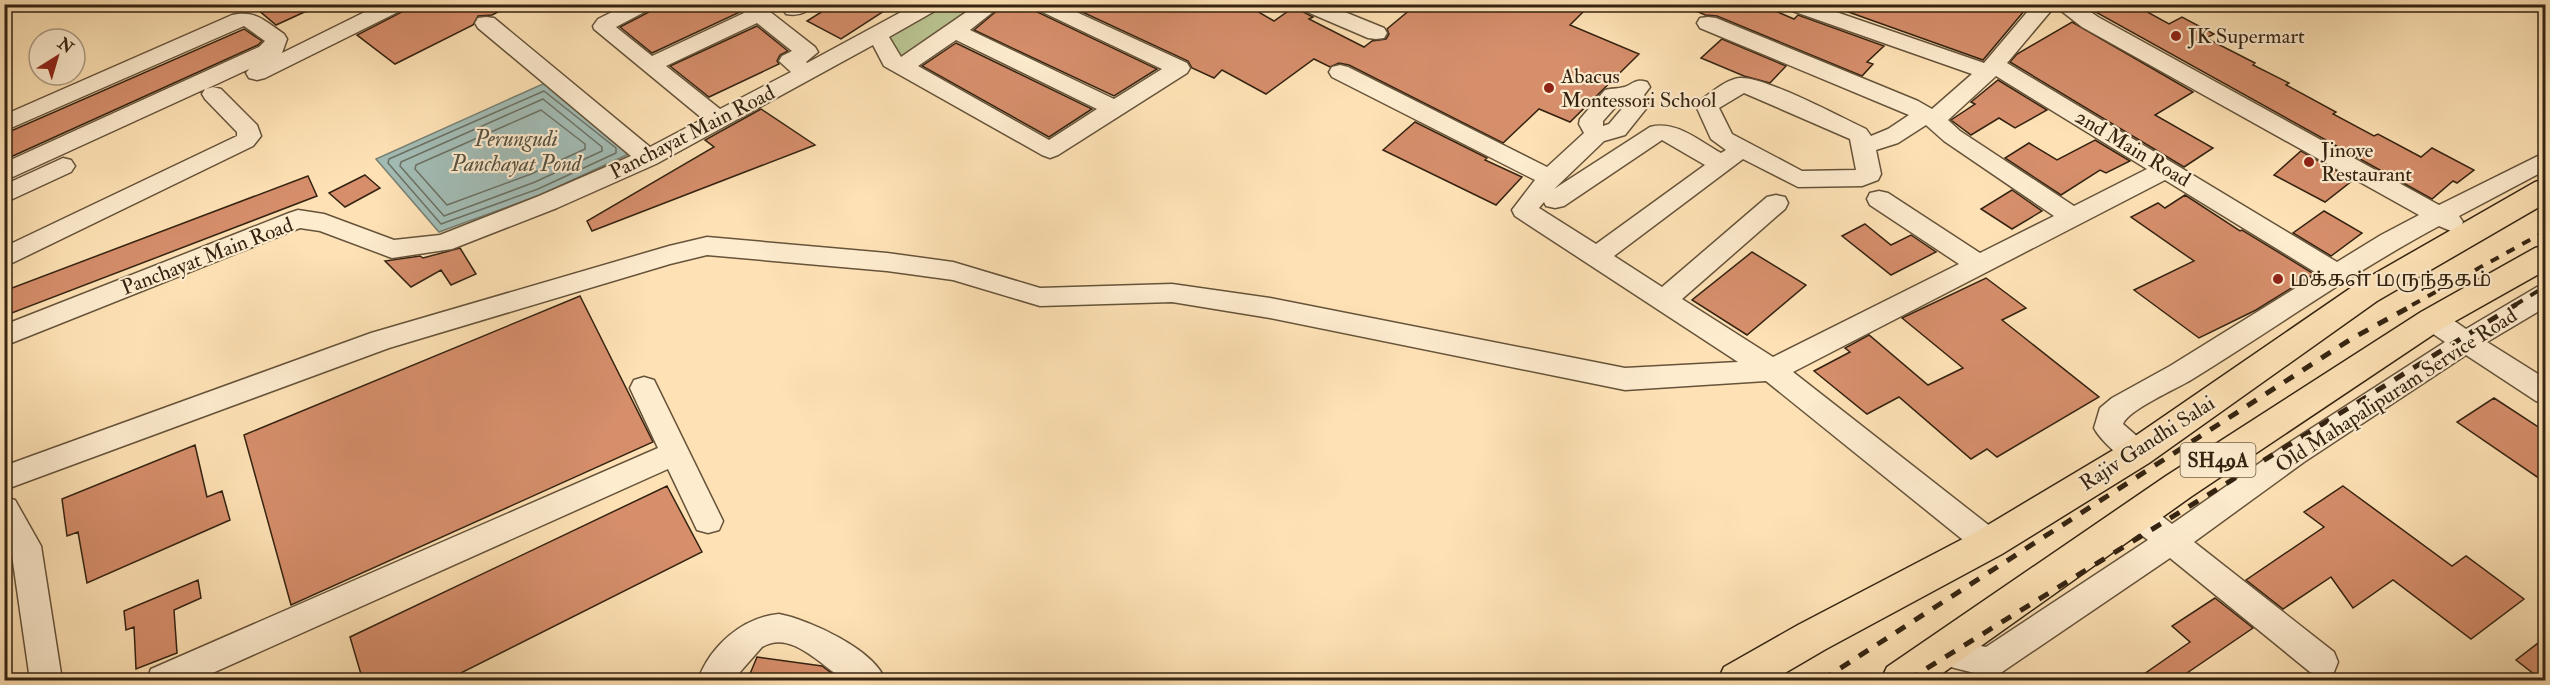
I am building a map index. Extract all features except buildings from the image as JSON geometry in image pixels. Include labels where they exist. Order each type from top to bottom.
[{"type":"main road","name":"Rajiv Gandhi Salai","points":[[1738,681],[1812,637],[1989,543],[2137,453],[2366,293],[2546,189]]},
{"type":"main road","name":"SH49A","points":[[1901,681],[2139,515],[2432,320],[2546,256]]},
{"type":"street","points":[[4,195],[399,4]]},
{"type":"street","points":[[645,4],[604,26],[719,120]]},
{"type":"street","points":[[902,66],[993,4]]},
{"type":"street","points":[[873,36],[884,43],[892,61],[1050,150],[1179,68],[1041,4]]},
{"type":"street","points":[[1305,4],[1376,33]]},
{"type":"street","name":"2nd Main Road","points":[[1791,4],[1991,68],[2167,169],[2339,275]]},
{"type":"street","points":[[1863,145],[1882,143],[1892,139],[1930,118],[1991,68],[2046,4]]},
{"type":"street","points":[[2064,4],[2091,22],[2470,233]]},
{"type":"street","name":"Panchayat Main Road","points":[[4,336],[298,219],[324,223],[392,249],[443,243],[548,202],[648,158],[873,36],[915,8]]},
{"type":"street","points":[[651,65],[752,9],[807,52],[790,61],[807,72]]},
{"type":"street","points":[[4,124],[240,20],[249,19],[276,39],[273,49],[267,52],[4,173]]},
{"type":"street","points":[[1708,22],[1814,65],[1930,118],[1952,136],[2072,216]]},
{"type":"street","points":[[486,23],[648,158]]},
{"type":"street","points":[[955,31],[1115,109]]},
{"type":"street","points":[[1340,72],[1553,189]]},
{"type":"street","points":[[1740,85],[1755,87],[1857,134],[1863,145],[1869,174],[1862,178],[1798,179],[1742,150],[1719,134],[1707,106],[1740,85]]},
{"type":"street","points":[[1553,189],[1591,140],[1617,130],[1638,105],[1636,91]]},
{"type":"street","points":[[4,258],[245,141],[249,136],[249,130],[213,94]]},
{"type":"street","points":[[1722,165],[1671,134],[1658,132],[1553,189],[1524,210],[1772,369],[1989,543]]},
{"type":"street","points":[[1597,256],[1742,150]]},
{"type":"street","points":[[2137,453],[2108,428],[2110,416],[2122,406],[2180,373],[2390,241],[2546,160]]},
{"type":"street","points":[[4,478],[381,340],[669,255],[707,246],[887,262],[952,271],[1040,297],[1172,293],[1281,310],[1625,379],[1772,369],[2167,169]]},
{"type":"street","points":[[1879,200],[1980,265]]},
{"type":"street","points":[[1665,299],[1776,203]]},
{"type":"street","name":"Old Mahapalipuram Service Road","points":[[1942,652],[1990,662],[2225,505],[2294,454],[2465,342],[2546,294]]},
{"type":"street","points":[[2432,320],[2546,393]]},
{"type":"street","points":[[644,388],[708,521]]},
{"type":"street","points":[[164,681],[675,453]]},
{"type":"street","points":[[4,508],[13,542],[26,546],[46,681]]},
{"type":"street","points":[[2139,515],[2322,662]]},
{"type":"street","points":[[714,681],[740,646],[766,629],[778,628],[792,631],[840,655],[857,676]]},
{"type":"green space","points":[[946,5],[1006,5],[904,62],[874,44]]},
{"type":"water","name":"Perungudi Panchayat Pond","points":[[545,83],[631,153],[540,195],[439,232],[376,159]]},
{"type":"railway","points":[[2412,305],[2546,231]]},
{"type":"railway","points":[[2515,305],[2546,286]]},
{"type":"railway","points":[[1822,680],[2351,339],[2415,304]]},
{"type":"railway","points":[[1908,680],[2517,304]]},
{"type":"place","name":"JK Supermart","points":[[2176,36]]},
{"type":"place","name":"Abacus Montessori School","points":[[1549,88]]},
{"type":"place","name":"Jinove Restaurant","points":[[2309,162]]},
{"type":"place","name":"மக்கள் மருந்தகம்","points":[[2278,279]]}]
